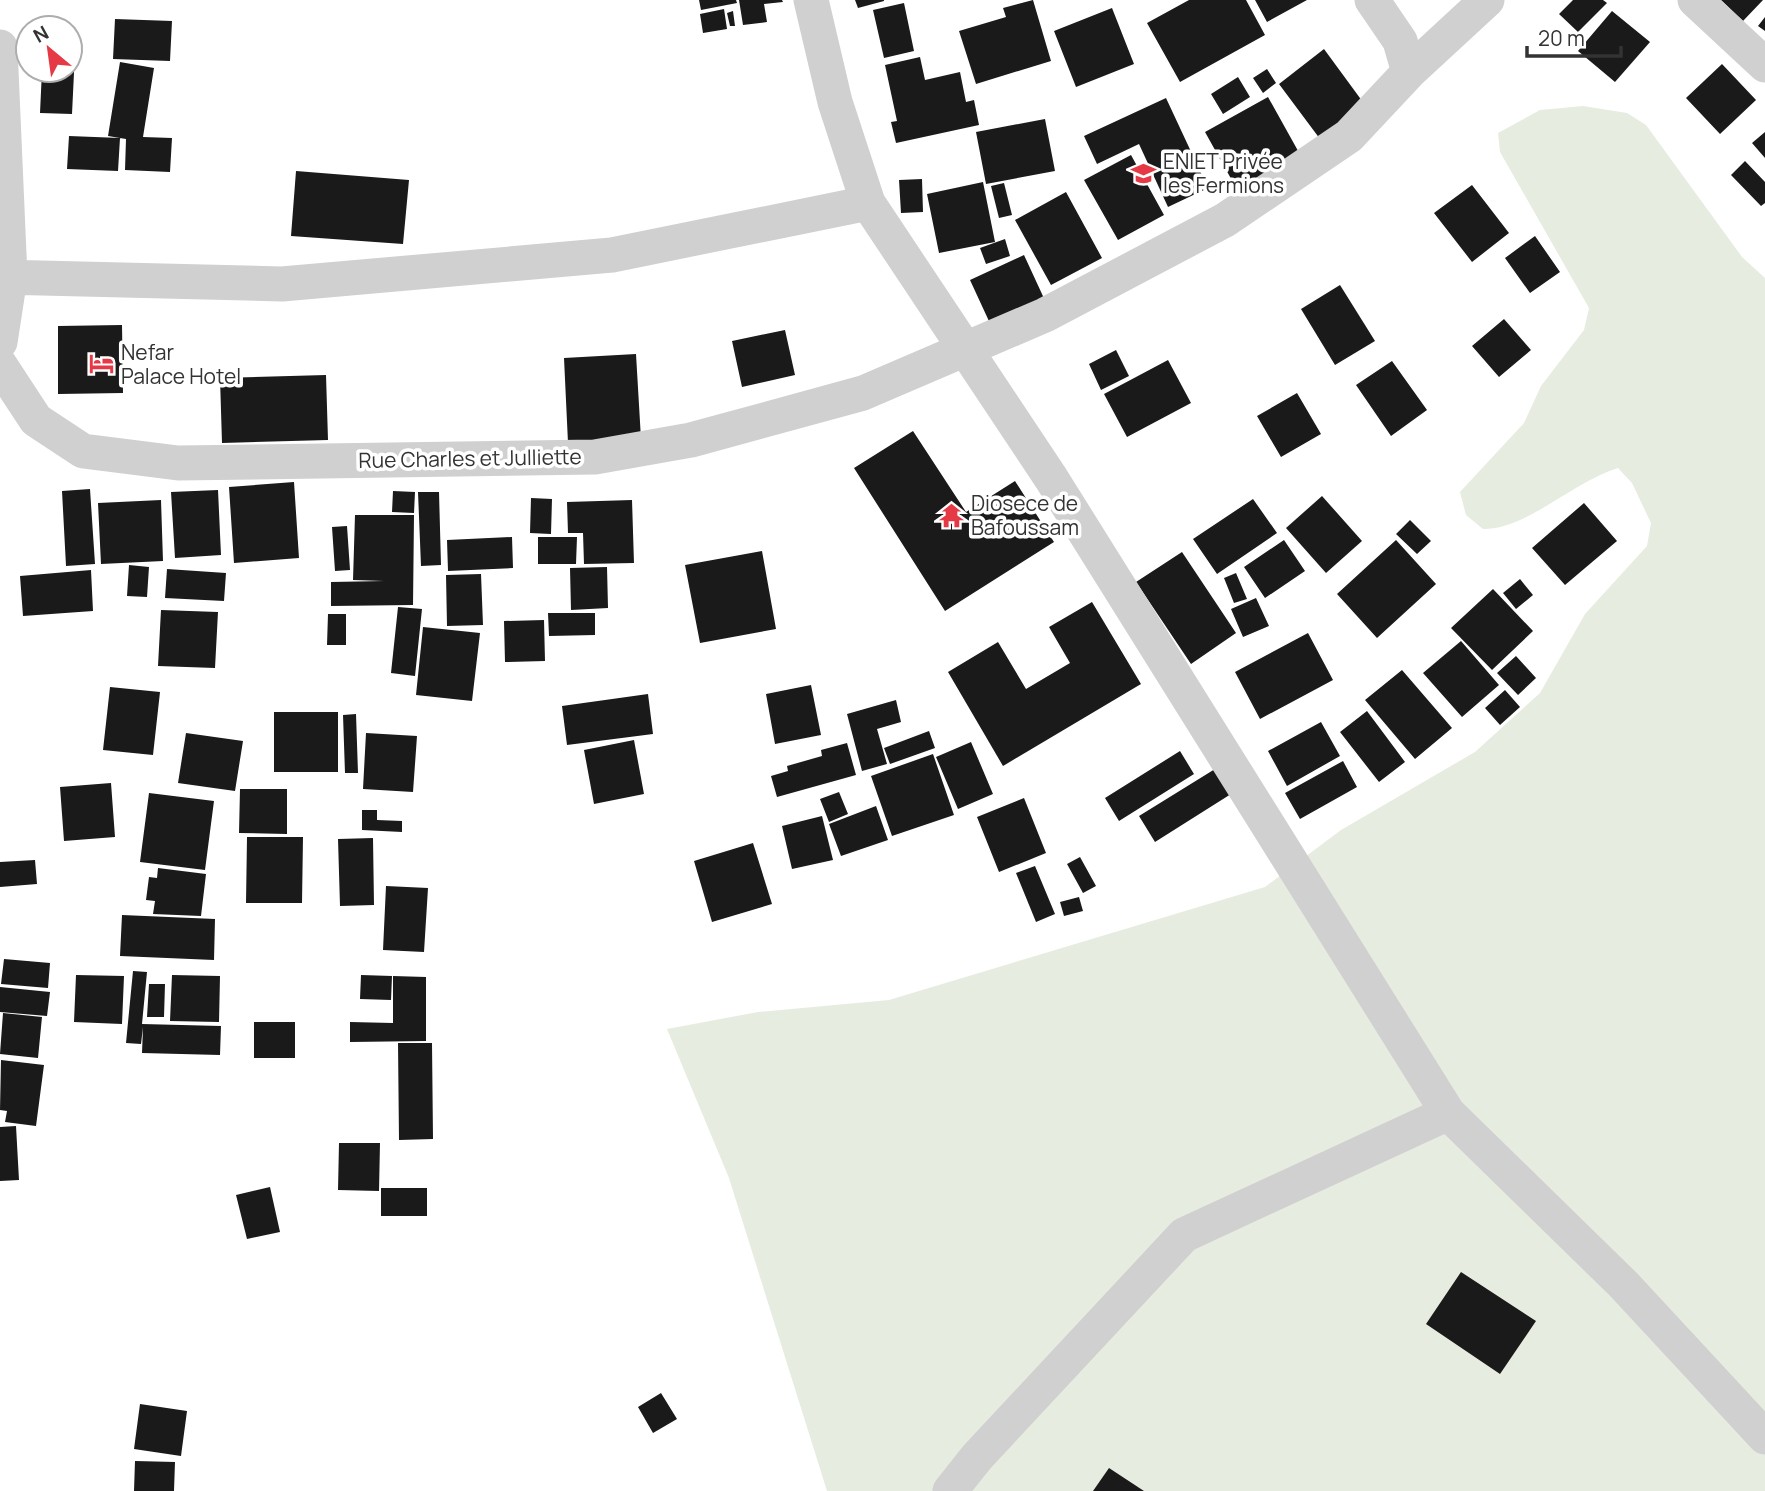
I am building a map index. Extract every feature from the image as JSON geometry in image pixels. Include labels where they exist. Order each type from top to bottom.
[{"type":"street","points":[[811,0],[835,102],[868,203],[1058,489],[1448,1113],[1624,1285],[1765,1437]]},
{"type":"street","points":[[1372,0],[1400,41],[1409,72]]},
{"type":"street","name":"Rue Charles et Julliette","points":[[0,365],[36,420],[83,452],[178,463],[595,457],[691,440],[863,393],[965,351],[1045,315],[1225,220],[1349,136],[1409,72],[1487,0]]},
{"type":"street","points":[[1695,0],[1765,65]]},
{"type":"street","points":[[0,47],[5,277],[0,342]]},
{"type":"street","points":[[5,277],[282,284],[612,255],[868,203]]},
{"type":"street","points":[[950,1491],[977,1457],[1184,1236],[1448,1113]]},
{"type":"shaded area","points":[[1583,106],[1627,113],[1646,125],[1742,257],[1765,278],[1765,1491],[827,1491],[729,1178],[667,1029],[758,1012],[889,1000],[1265,887],[1341,830],[1475,752],[1540,693],[1585,614],[1647,546],[1651,523],[1632,483],[1618,468],[1584,483],[1517,521],[1500,527],[1483,529],[1466,515],[1460,492],[1524,423],[1541,386],[1584,330],[1589,308],[1500,152],[1498,133],[1540,110]]},
{"type":"building","points":[[699,0],[736,0],[737,3],[701,10]]},
{"type":"building","points":[[739,0],[783,2],[764,4],[767,22],[743,25]]},
{"type":"building","points":[[855,0],[884,0],[884,1],[858,8]]},
{"type":"building","points":[[1033,0],[1051,61],[976,84],[959,31],[1006,17],[1003,8]]},
{"type":"building","points":[[1189,0],[1246,0],[1265,35],[1180,82],[1147,23]]},
{"type":"building","points":[[1255,0],[1307,0],[1267,22]]},
{"type":"building","points":[[1573,0],[1603,0],[1607,3],[1578,32],[1559,14]]},
{"type":"building","points":[[1721,0],[1763,0],[1743,21]]},
{"type":"building","points":[[904,3],[914,51],[884,58],[873,10]]},
{"type":"building","points":[[1112,8],[1134,64],[1076,87],[1054,31]]},
{"type":"building","points":[[724,9],[727,29],[703,33],[700,14]]},
{"type":"building","points":[[733,11],[735,26],[730,26],[727,13]]},
{"type":"building","points":[[1612,11],[1650,42],[1615,82],[1578,51]]},
{"type":"building","points":[[1765,17],[1765,31],[1758,26]]},
{"type":"building","points":[[115,19],[172,21],[170,61],[113,59]]},
{"type":"building","points":[[1324,49],[1368,109],[1323,143],[1279,84]]},
{"type":"building","points":[[920,57],[925,80],[960,72],[966,102],[974,100],[979,125],[896,143],[891,122],[897,121],[885,65]]},
{"type":"building","points":[[120,62],[154,68],[143,137],[172,138],[170,172],[125,170],[126,139],[108,136]]},
{"type":"building","points":[[1722,64],[1756,100],[1720,134],[1686,98]]},
{"type":"building","points":[[1267,69],[1276,83],[1263,93],[1253,78]]},
{"type":"building","points":[[1238,77],[1250,97],[1223,114],[1211,94]]},
{"type":"building","points":[[41,84],[73,84],[72,114],[40,113]]},
{"type":"building","points":[[1268,97],[1302,158],[1239,193],[1205,132]]},
{"type":"building","points":[[1166,98],[1208,188],[1168,207],[1139,144],[1097,164],[1084,136]]},
{"type":"building","points":[[1045,119],[1055,171],[986,184],[976,132]]},
{"type":"building","points":[[1765,132],[1765,158],[1752,143]]},
{"type":"building","points":[[69,136],[120,138],[118,171],[67,169]]},
{"type":"building","points":[[1131,155],[1164,215],[1118,240],[1084,180]]},
{"type":"building","points":[[1745,161],[1765,182],[1765,203],[1761,206],[1731,175]]},
{"type":"building","points":[[296,171],[409,180],[403,244],[291,236]]},
{"type":"building","points":[[922,179],[923,212],[901,213],[899,180]]},
{"type":"building","points":[[983,182],[995,242],[939,253],[927,194]]},
{"type":"building","points":[[1004,183],[1012,215],[999,218],[991,186]]},
{"type":"building","points":[[1472,185],[1509,233],[1472,262],[1434,213]]},
{"type":"building","points":[[1066,192],[1102,258],[1051,285],[1015,220]]},
{"type":"building","points":[[1535,236],[1560,272],[1530,293],[1505,258]]},
{"type":"building","points":[[1005,239],[1010,256],[986,264],[980,248]]},
{"type":"building","points":[[1024,255],[1048,307],[994,332],[970,280]]},
{"type":"building","points":[[1340,285],[1375,341],[1335,365],[1301,309]]},
{"type":"building","points":[[1504,319],[1531,350],[1499,377],[1472,346]]},
{"type":"building","points":[[122,325],[123,393],[58,394],[58,326]]},
{"type":"building","points":[[785,330],[795,375],[742,387],[732,341]]},
{"type":"building","points":[[1116,350],[1129,376],[1101,390],[1089,364]]},
{"type":"building","points":[[636,354],[641,439],[568,443],[564,358]]},
{"type":"building","points":[[1168,360],[1191,403],[1127,437],[1104,394]]},
{"type":"building","points":[[1392,361],[1427,410],[1391,436],[1356,385]]},
{"type":"building","points":[[326,375],[328,440],[222,443],[220,378]]},
{"type":"building","points":[[1297,393],[1321,434],[1281,457],[1257,416]]},
{"type":"building","points":[[913,431],[966,512],[1015,481],[1054,542],[945,611],[854,468]]},
{"type":"building","points":[[294,482],[299,558],[234,563],[229,487]]},
{"type":"building","points":[[90,489],[95,564],[66,566],[62,491]]},
{"type":"building","points":[[218,490],[221,555],[175,558],[171,492]]},
{"type":"building","points":[[393,491],[415,492],[414,513],[392,512]]},
{"type":"building","points":[[418,492],[439,492],[441,565],[421,566]]},
{"type":"building","points":[[1322,496],[1362,541],[1326,573],[1286,528]]},
{"type":"building","points":[[531,498],[552,499],[551,534],[530,533]]},
{"type":"building","points":[[1253,499],[1277,533],[1217,574],[1193,539]]},
{"type":"building","points":[[161,500],[163,561],[101,564],[98,503]]},
{"type":"building","points":[[632,500],[634,563],[584,564],[583,533],[568,533],[567,502]]},
{"type":"building","points":[[1584,503],[1617,541],[1565,585],[1532,548]]},
{"type":"building","points":[[355,515],[414,515],[413,605],[331,606],[331,582],[384,581],[353,580]]},
{"type":"building","points":[[1410,520],[1431,541],[1417,554],[1396,534]]},
{"type":"building","points":[[347,526],[350,570],[335,571],[332,527]]},
{"type":"building","points":[[512,537],[513,568],[448,571],[447,540]]},
{"type":"building","points":[[538,537],[577,537],[576,564],[538,564]]},
{"type":"building","points":[[1284,540],[1305,571],[1265,598],[1244,567]]},
{"type":"building","points":[[1396,540],[1436,584],[1377,638],[1337,594]]},
{"type":"building","points":[[762,551],[776,629],[700,643],[685,565]]},
{"type":"building","points":[[1182,552],[1236,633],[1191,664],[1136,582]]},
{"type":"building","points":[[129,565],[149,567],[147,597],[127,596]]},
{"type":"building","points":[[607,567],[608,608],[571,610],[570,568]]},
{"type":"building","points":[[167,569],[226,573],[224,601],[165,598]]},
{"type":"building","points":[[91,570],[93,611],[23,616],[20,576]]},
{"type":"building","points":[[1236,573],[1247,599],[1234,603],[1224,578]]},
{"type":"building","points":[[481,574],[483,625],[447,626],[446,575]]},
{"type":"building","points":[[1520,579],[1533,595],[1516,609],[1503,593]]},
{"type":"building","points":[[1493,589],[1533,631],[1492,670],[1451,628]]},
{"type":"building","points":[[1256,598],[1269,626],[1243,637],[1231,609]]},
{"type":"building","points":[[1092,602],[1141,684],[1003,766],[948,672],[998,642],[1026,689],[1070,663],[1049,627]]},
{"type":"building","points":[[398,607],[422,609],[415,676],[391,673]]},
{"type":"building","points":[[161,610],[218,612],[215,668],[158,666]]},
{"type":"building","points":[[548,613],[595,613],[595,635],[549,636]]},
{"type":"building","points":[[328,614],[346,614],[346,645],[327,645]]},
{"type":"building","points":[[544,620],[545,661],[505,662],[504,621]]},
{"type":"building","points":[[423,627],[480,633],[472,701],[416,695]]},
{"type":"building","points":[[1308,633],[1333,680],[1260,719],[1235,672]]},
{"type":"building","points":[[1461,641],[1499,685],[1462,717],[1423,673]]},
{"type":"building","points":[[1516,656],[1536,678],[1518,695],[1497,673]]},
{"type":"building","points":[[1402,670],[1452,728],[1415,759],[1365,700]]},
{"type":"building","points":[[811,685],[821,735],[775,744],[766,694]]},
{"type":"building","points":[[110,687],[160,692],[153,755],[103,750]]},
{"type":"building","points":[[1505,690],[1520,707],[1500,725],[1485,708]]},
{"type":"building","points":[[648,694],[653,734],[567,745],[562,706]]},
{"type":"building","points":[[896,700],[901,722],[877,729],[887,764],[862,771],[847,714]]},
{"type":"building","points":[[1367,711],[1405,762],[1379,782],[1340,732]]},
{"type":"building","points":[[274,712],[338,712],[338,772],[274,772]]},
{"type":"building","points":[[356,714],[358,773],[345,773],[343,715]]},
{"type":"building","points":[[1321,722],[1340,756],[1287,786],[1268,751]]},
{"type":"building","points":[[929,731],[935,748],[890,764],[884,748]]},
{"type":"building","points":[[186,733],[243,741],[235,791],[178,783]]},
{"type":"building","points":[[366,733],[417,736],[413,792],[363,789]]},
{"type":"building","points":[[634,740],[644,794],[594,804],[584,750]]},
{"type":"building","points":[[971,742],[993,794],[958,809],[936,757]]},
{"type":"building","points":[[847,743],[856,775],[777,797],[771,776],[788,771],[787,766],[822,756],[821,750]]},
{"type":"building","points":[[1180,751],[1194,774],[1119,821],[1105,798]]},
{"type":"building","points":[[933,754],[954,815],[892,836],[871,776]]},
{"type":"building","points":[[1343,761],[1357,787],[1300,819],[1285,793]]},
{"type":"building","points":[[1215,769],[1231,794],[1155,842],[1139,816]]},
{"type":"building","points":[[111,783],[115,837],[64,841],[60,787]]},
{"type":"building","points":[[240,789],[287,789],[287,834],[239,833]]},
{"type":"building","points":[[839,792],[848,814],[829,822],[820,799]]},
{"type":"building","points":[[149,793],[214,801],[205,870],[140,862]]},
{"type":"building","points":[[1024,798],[1046,853],[999,872],[977,817]]},
{"type":"building","points":[[876,806],[888,840],[841,856],[829,824]]},
{"type":"building","points":[[362,810],[377,810],[377,820],[402,821],[402,832],[362,830]]},
{"type":"building","points":[[822,816],[833,860],[792,869],[782,826]]},
{"type":"building","points":[[247,837],[303,837],[302,903],[246,903]]},
{"type":"building","points":[[373,838],[374,905],[340,906],[338,839]]},
{"type":"building","points":[[753,843],[772,904],[712,922],[694,861]]},
{"type":"building","points":[[1080,857],[1096,886],[1083,893],[1067,864]]},
{"type":"building","points":[[35,860],[37,884],[0,887],[0,862]]},
{"type":"building","points":[[1035,866],[1055,914],[1036,922],[1016,873]]},
{"type":"building","points":[[158,868],[206,874],[201,916],[153,914],[155,901],[146,900],[149,877],[157,878]]},
{"type":"building","points":[[386,886],[428,888],[424,952],[383,950]]},
{"type":"building","points":[[1079,897],[1083,911],[1064,916],[1060,902]]},
{"type":"building","points":[[122,915],[215,919],[214,960],[120,956]]},
{"type":"building","points":[[4,959],[50,963],[48,988],[1,984]]},
{"type":"building","points":[[133,971],[147,972],[142,1024],[221,1026],[220,1055],[142,1053],[143,1027],[141,1044],[126,1043]]},
{"type":"building","points":[[76,975],[124,976],[122,1024],[74,1022]]},
{"type":"building","points":[[172,975],[220,976],[219,1022],[170,1021]]},
{"type":"building","points":[[361,975],[392,976],[391,1000],[360,999]]},
{"type":"building","points":[[393,976],[426,977],[426,1041],[350,1042],[350,1022],[393,1023]]},
{"type":"building","points":[[149,984],[165,984],[164,1017],[147,1017]]},
{"type":"building","points":[[0,987],[50,992],[47,1016],[0,1012]]},
{"type":"building","points":[[3,1013],[42,1017],[38,1058],[0,1054]]},
{"type":"building","points":[[254,1022],[295,1022],[295,1058],[254,1058]]},
{"type":"building","points":[[398,1043],[432,1043],[433,1139],[399,1140]]},
{"type":"building","points":[[1,1060],[44,1065],[36,1126],[5,1122],[7,1111],[0,1110]]},
{"type":"building","points":[[16,1126],[19,1180],[0,1181],[0,1127]]},
{"type":"building","points":[[339,1143],[380,1143],[379,1191],[338,1190]]},
{"type":"building","points":[[270,1187],[280,1232],[247,1239],[236,1195]]},
{"type":"building","points":[[381,1188],[427,1188],[427,1216],[381,1216]]},
{"type":"building","points":[[1461,1272],[1536,1321],[1500,1374],[1426,1324]]},
{"type":"building","points":[[661,1393],[677,1419],[653,1433],[638,1407]]},
{"type":"building","points":[[140,1404],[187,1411],[181,1456],[134,1449]]},
{"type":"building","points":[[135,1461],[175,1462],[174,1491],[134,1491]]},
{"type":"building","points":[[1109,1468],[1144,1491],[1093,1491]]},
{"type":"place","name":"ENIET Privée les Fermions","points":[[1143,173]]},
{"type":"place","name":"Nefar Palace Hotel","points":[[101,364]]},
{"type":"place","name":"Diosece de Bafoussam","points":[[951,515]]}]
